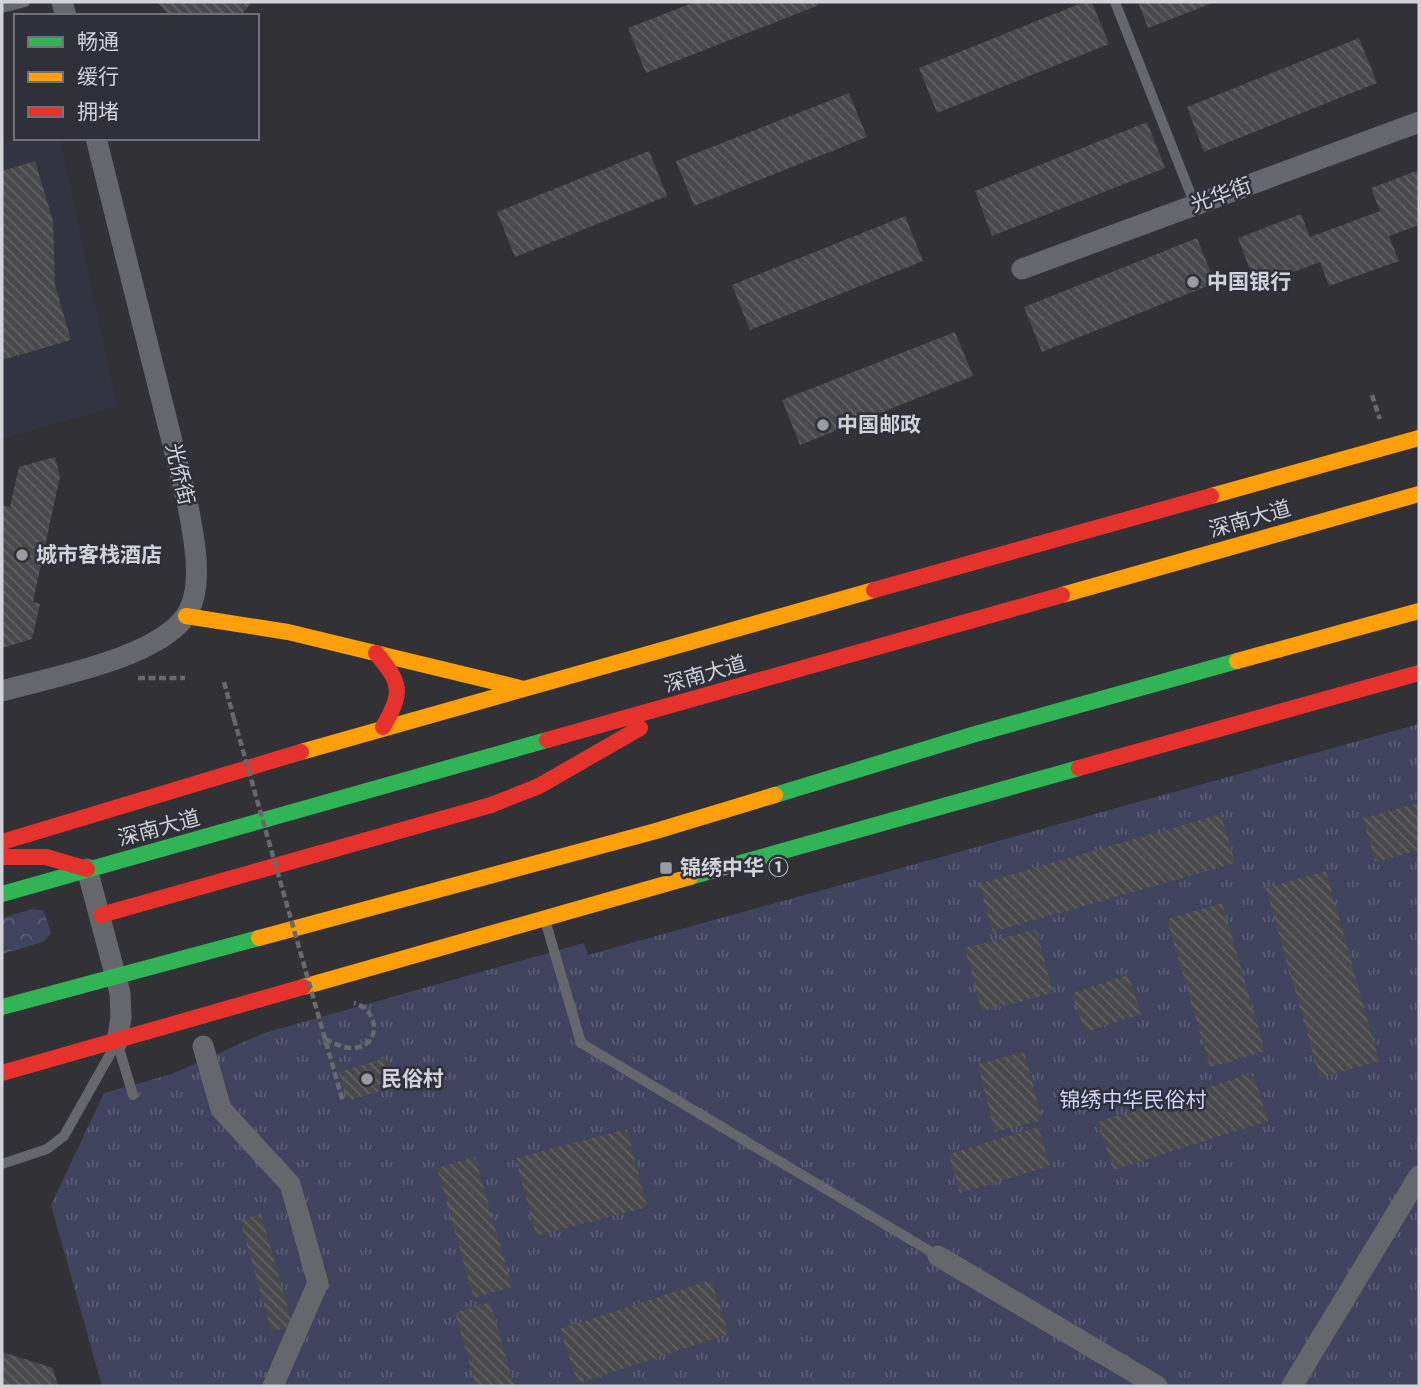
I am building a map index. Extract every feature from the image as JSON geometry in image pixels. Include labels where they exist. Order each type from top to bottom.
[{"type":"main road","points":[[2,842],[383,727],[1419,438]]},
{"type":"main road","name":"深南大道","points":[[2,894],[1419,494]]},
{"type":"main road","points":[[2,1007],[656,831],[972,735],[1419,611]]},
{"type":"main road","points":[[186,616],[288,632],[525,689]]},
{"type":"main road","points":[[376,653],[395,677],[400,690],[398,702],[383,727]]},
{"type":"main road","points":[[2,1073],[1419,673]]},
{"type":"main road","points":[[101,915],[491,805],[539,786],[689,700]]},
{"type":"main road","points":[[2,857],[42,855],[88,869]]},
{"type":"street","name":"光华街","points":[[1022,269],[1419,122]]},
{"type":"street","name":"光侨街","points":[[97,140],[190,513],[197,571],[194,593],[186,616]]},
{"type":"street","points":[[2,691],[115,659],[143,648],[166,635],[186,616]]},
{"type":"street","points":[[88,869],[117,975],[122,1006],[117,1042]]},
{"type":"street","points":[[203,1046],[220,1109],[290,1184],[318,1283],[272,1386]]},
{"type":"street","points":[[1292,1386],[1419,1176]]},
{"type":"street","points":[[938,1256],[1157,1386]]},
{"type":"lane","points":[[2,8],[24,2]]},
{"type":"lane","points":[[1115,2],[1195,205]]},
{"type":"lane","points":[[544,918],[581,1043],[938,1256]]},
{"type":"lane","points":[[117,1042],[132,1096]]},
{"type":"lane","points":[[2,1164],[36,1154],[64,1136],[117,1042]]},
{"type":"path","points":[[1373,395],[1379,417]]},
{"type":"path","points":[[130,677],[185,678]]},
{"type":"path","points":[[224,682],[343,1102]]},
{"type":"path","points":[[325,1039],[353,1048],[370,1039],[374,1027],[372,1015],[365,1007],[349,1003]]},
{"type":"shaded area","points":[[14,139],[60,140],[117,406],[2,439],[2,142]]},
{"type":"green space","name":"锦绣中华民俗村","points":[[1419,724],[1419,1386],[102,1386],[51,1205],[104,1093],[172,1074],[264,1033],[584,943],[588,955]]},
{"type":"green space","points":[[32,909],[44,911],[51,934],[43,942],[2,954],[2,918]]},
{"type":"building","points":[[157,2],[252,2],[242,14],[167,14]]},
{"type":"building","points":[[695,2],[817,2],[819,5],[646,73],[628,28]]},
{"type":"building","points":[[1084,2],[1092,2],[1109,44],[937,113],[919,68]]},
{"type":"building","points":[[1138,2],[1215,2],[1148,28]]},
{"type":"building","points":[[1359,38],[1377,83],[1204,152],[1187,107]]},
{"type":"building","points":[[849,93],[867,137],[694,206],[676,161]]},
{"type":"building","points":[[1147,122],[1165,168],[992,236],[975,191]]},
{"type":"building","points":[[649,151],[667,196],[515,257],[497,212]]},
{"type":"building","points":[[35,161],[53,221],[55,285],[71,340],[2,360],[2,171]]},
{"type":"building","points":[[1419,170],[1419,225],[1389,236],[1399,261],[1329,286],[1320,262],[1256,286],[1238,238],[1301,214],[1310,237],[1380,211],[1371,188]]},
{"type":"building","points":[[905,216],[923,261],[750,330],[732,285]]},
{"type":"building","points":[[1197,238],[1215,283],[1042,352],[1024,307]]},
{"type":"building","points":[[955,332],[973,376],[800,445],[782,400]]},
{"type":"building","name":"城市客栈酒店","points":[[55,457],[60,476],[33,602],[40,604],[32,639],[2,648],[2,505],[10,507],[19,467]]},
{"type":"building","points":[[1419,803],[1419,850],[1375,862],[1363,818]]},
{"type":"building","points":[[1221,814],[1235,863],[993,932],[979,884]]},
{"type":"building","points":[[1326,871],[1379,1061],[1320,1078],[1266,888]]},
{"type":"building","points":[[1222,903],[1265,1051],[1210,1067],[1167,919]]},
{"type":"building","points":[[1036,929],[1053,993],[982,1011],[965,948]]},
{"type":"building","points":[[1128,975],[1141,1014],[1085,1032],[1072,993]]},
{"type":"building","points":[[1024,1052],[1042,1120],[995,1132],[978,1064]]},
{"type":"building","name":"民俗村","points":[[387,1058],[395,1086],[348,1101],[339,1072]]},
{"type":"building","points":[[1253,1073],[1268,1121],[1113,1170],[1098,1122]]},
{"type":"building","points":[[1038,1127],[1050,1166],[960,1193],[949,1154]]},
{"type":"building","points":[[627,1129],[647,1207],[536,1236],[516,1158]]},
{"type":"building","points":[[475,1157],[512,1287],[474,1298],[437,1168]]},
{"type":"building","points":[[261,1214],[293,1326],[272,1332],[240,1220]]},
{"type":"building","points":[[711,1280],[729,1334],[578,1383],[560,1329]]},
{"type":"building","points":[[490,1302],[514,1386],[476,1386],[455,1313]]},
{"type":"building","points":[[2,1352],[53,1368],[58,1386],[2,1386]]},
{"type":"traffic: fast","points":[[775,795],[972,735],[1237,661]]},
{"type":"traffic: fast","points":[[2,894],[547,740]]},
{"type":"traffic: fast","points":[[690,877],[1079,768]]},
{"type":"traffic: fast","points":[[2,1007],[259,938]]},
{"type":"traffic: slow","points":[[1211,496],[1419,438]]},
{"type":"traffic: slow","points":[[1062,595],[1419,494]]},
{"type":"traffic: slow","points":[[301,752],[874,590]]},
{"type":"traffic: slow","points":[[1237,661],[1419,611]]},
{"type":"traffic: slow","points":[[186,616],[288,632],[520,688]]},
{"type":"traffic: slow","points":[[259,938],[656,831],[775,795]]},
{"type":"traffic: slow","points":[[303,987],[690,877]]},
{"type":"traffic: jam","points":[[874,590],[1211,496]]},
{"type":"traffic: jam","points":[[547,740],[1062,595]]},
{"type":"traffic: jam","points":[[376,653],[391,673],[397,688],[394,705],[383,727]]},
{"type":"traffic: jam","points":[[1079,768],[1419,673]]},
{"type":"traffic: jam","points":[[101,915],[491,805],[539,786],[640,728]]},
{"type":"traffic: jam","points":[[2,842],[301,752]]},
{"type":"traffic: jam","points":[[2,857],[46,857],[87,869]]},
{"type":"traffic: jam","points":[[2,1073],[303,987]]},
{"type":"place","name":"中国银行","points":[[1193,282]]},
{"type":"place","name":"中国邮政","points":[[823,425]]},
{"type":"place","name":"城市客栈酒店","points":[[22,555]]},
{"type":"place","name":"锦绣中华 ①","points":[[666,868]]},
{"type":"place","name":"民俗村","points":[[367,1079]]}]
